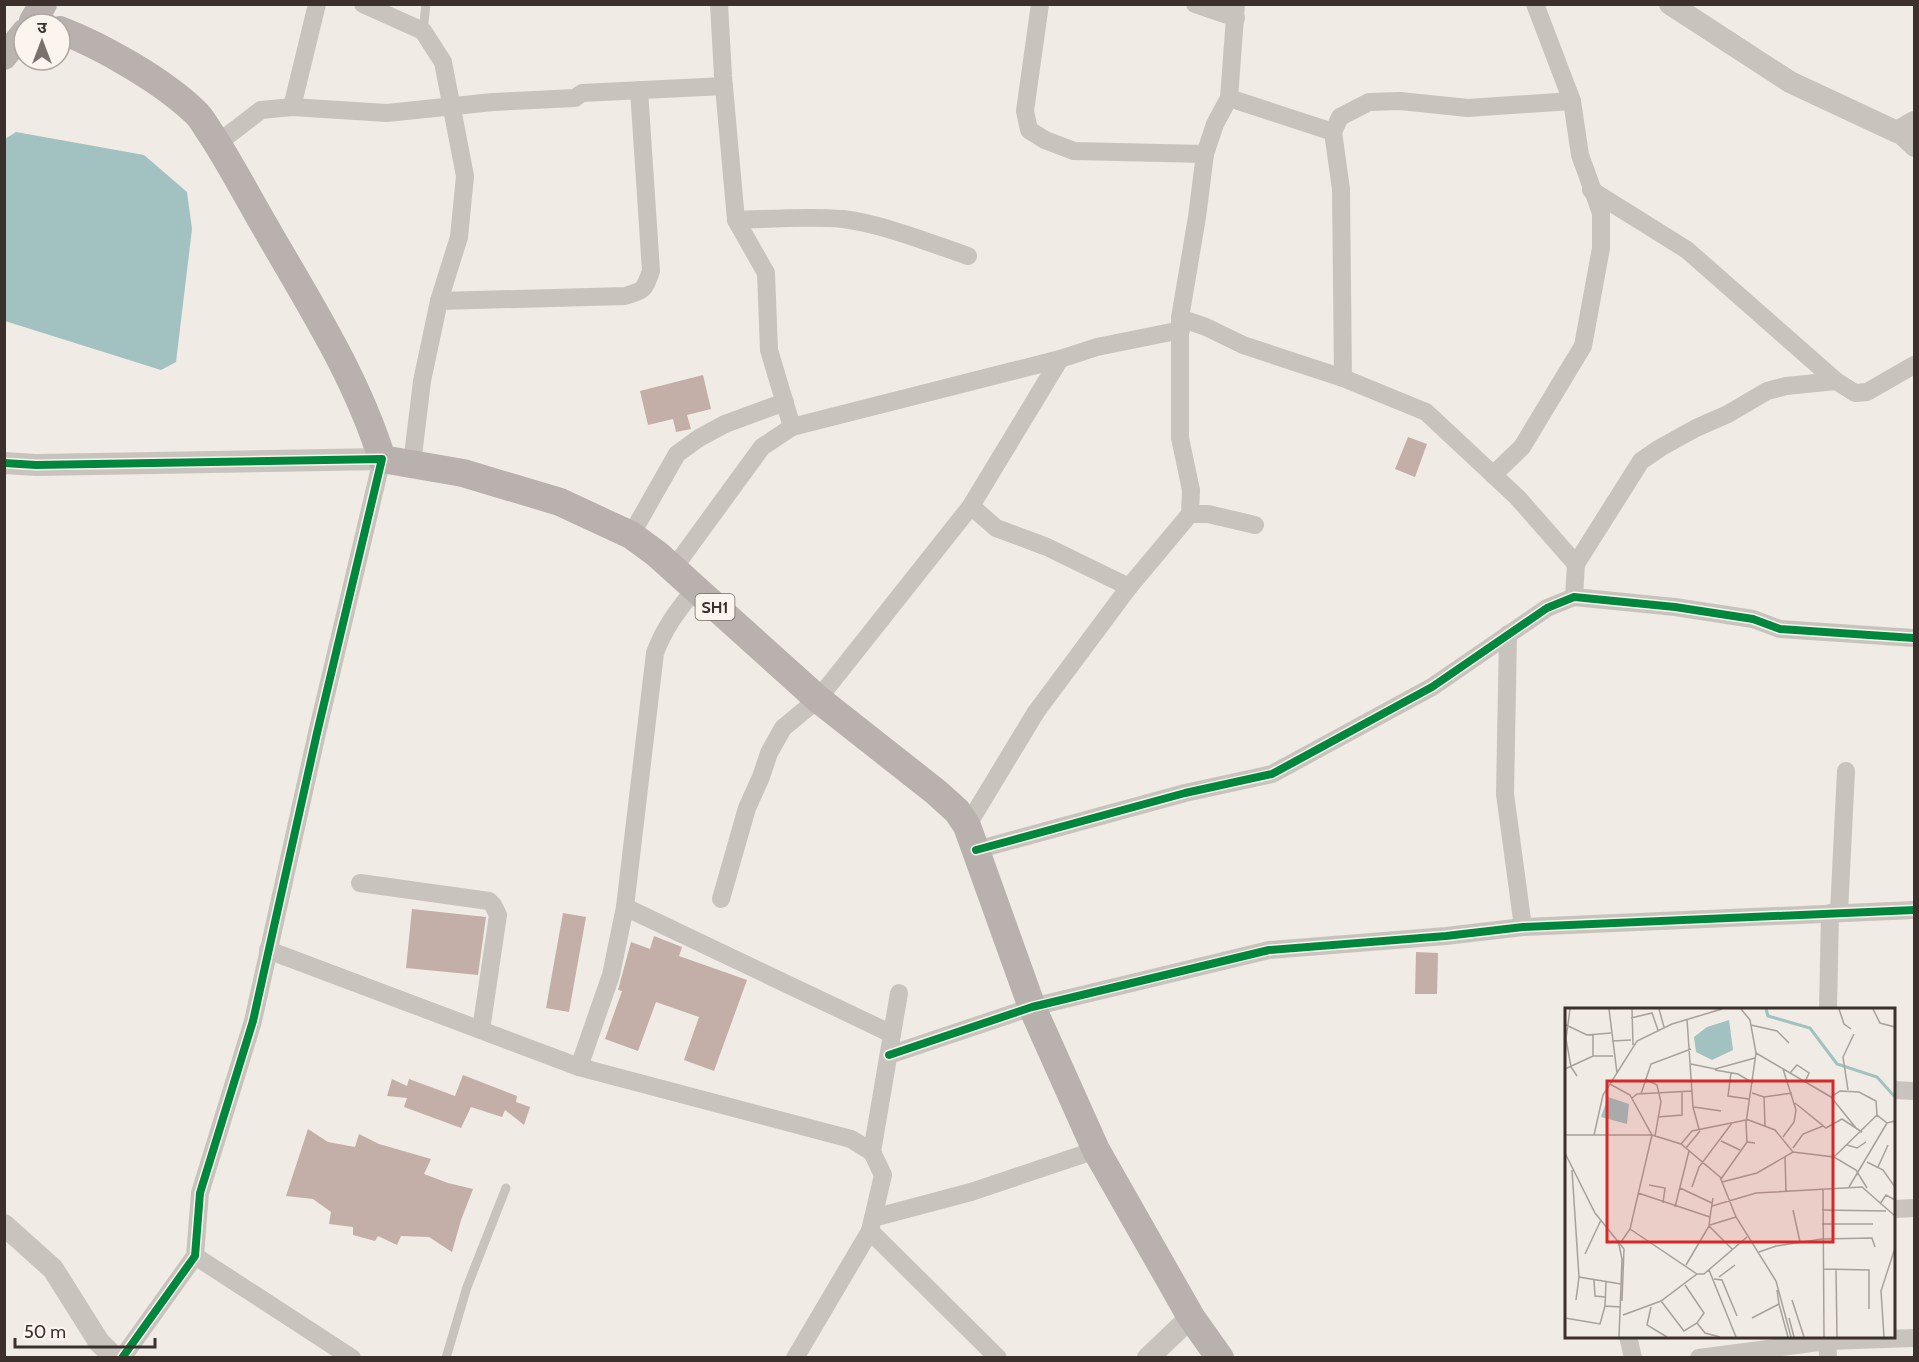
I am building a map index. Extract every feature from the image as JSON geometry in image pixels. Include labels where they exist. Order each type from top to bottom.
[{"type":"main road","points":[[72,36],[123,61],[165,88],[197,114],[218,143],[315,311],[352,381],[371,423],[382,459]]},
{"type":"main road","name":"SH1","points":[[382,459],[463,473],[551,499],[631,535],[657,554],[818,699],[957,811],[972,838],[1032,1007],[1096,1150],[1191,1317],[1220,1358]]},
{"type":"street","points":[[292,107],[318,4]]},
{"type":"street","points":[[363,4],[423,31],[443,62],[465,176],[459,237],[439,300],[422,381],[412,464]]},
{"type":"street","points":[[719,4],[736,220],[766,273],[769,350],[792,427]]},
{"type":"street","points":[[1040,4],[1025,111],[1029,130],[1045,140],[1074,150],[1205,154]]},
{"type":"street","points":[[972,838],[1036,712],[1129,587],[1190,514],[1191,490],[1180,438],[1180,324],[1205,154],[1215,124],[1229,98],[1236,11],[1195,4]]},
{"type":"street","points":[[1493,475],[1522,447],[1582,346],[1601,248],[1601,213],[1580,154],[1572,101],[1535,4]]},
{"type":"street","points":[[1676,6],[1790,82],[1906,127],[1914,148]]},
{"type":"street","points":[[218,143],[261,110],[292,107],[387,113],[493,102],[575,98],[582,93],[724,86]]},
{"type":"street","points":[[439,300],[625,296],[641,291],[651,271],[639,90]]},
{"type":"street","points":[[1229,98],[1333,132]]},
{"type":"street","points":[[1343,378],[1341,189],[1333,132],[1340,117],[1369,102],[1400,101],[1468,108],[1572,101]]},
{"type":"street","points":[[1592,190],[1687,250],[1836,381],[1855,393],[1867,392],[1914,364]]},
{"type":"street","points":[[736,220],[845,219],[882,228],[968,256]]},
{"type":"street","points":[[673,569],[762,447],[792,427],[1060,359],[1180,324],[1206,327],[1261,352],[1343,378],[1426,412],[1517,497],[1576,564]]},
{"type":"street","points":[[721,899],[747,808],[769,753],[783,728],[818,699],[971,506],[1060,359]]},
{"type":"street","points":[[1574,597],[1576,564],[1641,461],[1696,428],[1728,414],[1767,391],[1786,386],[1836,381]]},
{"type":"street","points":[[631,535],[677,454],[699,438],[725,424],[785,402]]},
{"type":"street","points":[[4,463],[36,465],[382,459],[253,1021],[201,1193],[195,1256],[122,1358]]},
{"type":"street","points":[[971,506],[996,528],[1047,547],[1129,587]]},
{"type":"street","points":[[1190,514],[1208,514],[1255,525]]},
{"type":"street","points":[[579,1067],[611,975],[624,907],[655,653],[668,625],[695,589]]},
{"type":"street","points":[[972,838],[1272,774],[1432,687],[1547,608],[1574,597],[1675,607],[1753,619],[1780,629],[1914,638]]},
{"type":"street","points":[[1508,634],[1505,794],[1523,927]]},
{"type":"street","points":[[1828,1008],[1846,771]]},
{"type":"street","points":[[360,883],[489,902],[494,905],[498,915],[481,1030]]},
{"type":"street","points":[[624,907],[892,1034]]},
{"type":"street","points":[[889,1055],[1032,1007],[1269,950],[1446,936],[1523,927],[1914,910]]},
{"type":"street","points":[[268,950],[579,1067],[851,1139],[872,1152],[884,1175],[872,1224],[795,1358]]},
{"type":"street","points":[[872,1152],[899,993]]},
{"type":"street","points":[[1895,1090],[1914,1091]]},
{"type":"street","points":[[872,1224],[1096,1150]]},
{"type":"street","points":[[1895,1209],[1914,1208]]},
{"type":"street","points":[[872,1224],[998,1358]]},
{"type":"street","points":[[4,1225],[53,1269],[100,1350],[116,1358]]},
{"type":"street","points":[[195,1256],[352,1358]]},
{"type":"street","points":[[1148,1358],[1191,1317]]},
{"type":"street","points":[[1628,1338],[1633,1358]]},
{"type":"street","points":[[1699,1358],[1914,1338]]},
{"type":"lane","points":[[423,31],[426,4]]},
{"type":"lane","points":[[446,1358],[468,1287],[506,1188]]},
{"type":"water","points":[[16,132],[144,155],[187,192],[192,229],[176,362],[161,370],[5,321],[5,139]]},
{"type":"building","points":[[703,375],[711,409],[687,415],[691,429],[676,432],[673,419],[648,425],[640,391]]},
{"type":"building","points":[[1408,437],[1427,444],[1415,477],[1395,469]]},
{"type":"building","points":[[412,909],[486,917],[478,975],[406,968]]},
{"type":"building","points":[[563,913],[586,917],[569,1012],[546,1008]]},
{"type":"building","points":[[654,936],[682,947],[679,956],[747,980],[714,1071],[684,1060],[699,1017],[656,1002],[638,1051],[605,1039],[622,991],[618,990],[631,942],[650,949]]},
{"type":"building","points":[[1416,952],[1438,953],[1437,994],[1415,994]]},
{"type":"building","points":[[463,1075],[517,1096],[516,1102],[530,1107],[524,1125],[505,1110],[502,1117],[471,1107],[461,1128],[404,1107],[407,1098],[387,1096],[392,1079],[407,1086],[409,1079],[455,1096]]},
{"type":"building","points":[[308,1129],[328,1142],[355,1147],[359,1134],[379,1144],[431,1159],[424,1174],[473,1189],[452,1252],[429,1237],[401,1236],[397,1245],[378,1236],[375,1241],[353,1235],[353,1227],[329,1224],[331,1212],[313,1199],[286,1196]]},
{"type":"cycle path","points":[[4,463],[36,465],[382,459],[317,733],[253,1021],[200,1193],[195,1256],[122,1358]]},
{"type":"cycle path","points":[[976,850],[1185,793],[1272,774],[1432,687],[1547,608],[1574,597],[1675,607],[1753,619],[1780,629],[1914,638]]},
{"type":"cycle path","points":[[889,1055],[1032,1007],[1269,950],[1446,936],[1523,927],[1914,910]]}]
